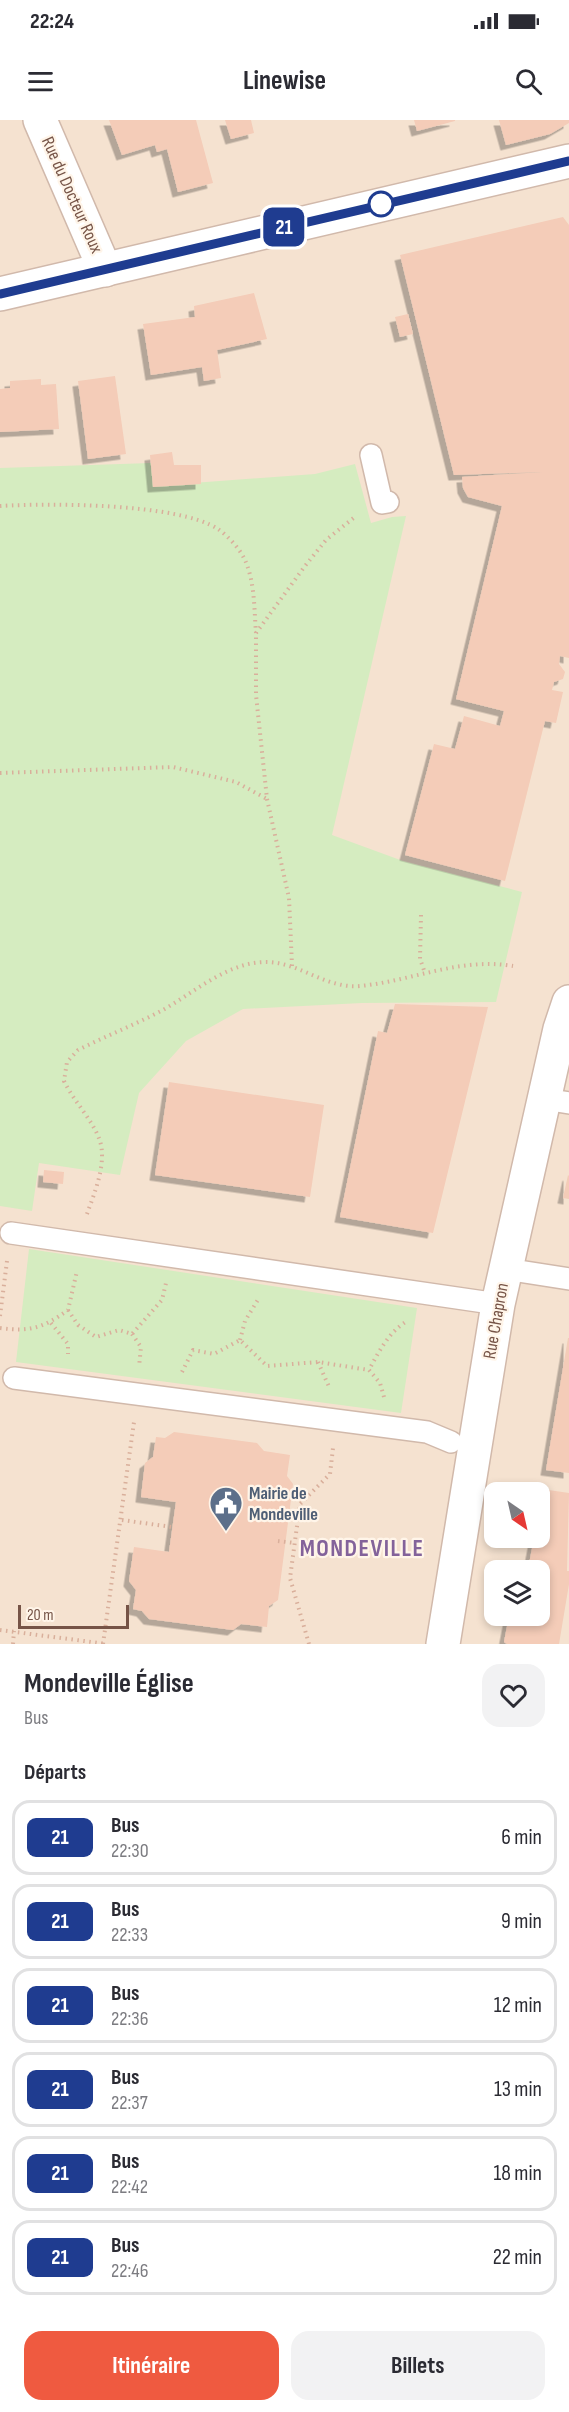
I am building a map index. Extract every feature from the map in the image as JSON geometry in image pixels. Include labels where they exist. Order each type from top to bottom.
[{"type":"street","name":"Rue du Docteur Roux","points":[[40,120],[57,165],[76,200],[105,270]]},
{"type":"street","points":[[0,294],[569,161]]},
{"type":"street","name":"Rue Chapron","points":[[443,1644],[498,1304],[505,1269],[556,1101],[560,1029],[569,1002]]},
{"type":"lane","points":[[371,455],[385,502]]},
{"type":"lane","points":[[11,1233],[498,1304]]},
{"type":"lane","points":[[505,1269],[569,1279]]},
{"type":"lane","points":[[14,1378],[427,1432],[451,1442]]},
{"type":"path","points":[[256,633],[304,566],[327,540],[365,508],[385,502]]},
{"type":"path","points":[[0,506],[29,504],[160,511],[195,518],[219,529],[244,559],[252,582],[256,633],[256,695],[267,799],[289,898],[292,966]]},
{"type":"path","points":[[0,773],[173,766],[236,782],[267,799]]},
{"type":"path","points":[[422,915],[420,959],[425,973]]},
{"type":"path","points":[[0,1328],[25,1331],[51,1323],[68,1310],[77,1272],[78,1242],[97,1184],[101,1155],[100,1142],[91,1124],[64,1082],[67,1062],[78,1050],[184,999],[223,973],[245,965],[267,962],[292,966],[332,982],[356,987],[465,964],[494,963],[513,966]]},
{"type":"path","points":[[68,1310],[78,1325],[96,1338],[119,1330],[132,1334],[162,1300],[171,1256]]},
{"type":"path","points":[[181,1374],[193,1350],[214,1354],[240,1340],[245,1321],[258,1301],[261,1269]]},
{"type":"path","points":[[369,1370],[379,1351],[398,1326],[414,1317]]},
{"type":"path","points":[[240,1340],[267,1366],[318,1362],[369,1370],[380,1383],[387,1404],[386,1427]]},
{"type":"path","points":[[0,1630],[105,1644],[137,1394]]},
{"type":"path","points":[[309,1644],[290,1578],[300,1504],[330,1474],[336,1421]]},
{"type":"path","points":[[122,1520],[172,1527]]},
{"type":"path","points":[[278,1541],[295,1543]]},
{"type":"path","points":[[13,1644],[14,1632]]},
{"type":"shaded area","points":[[0,120],[569,120],[569,1644],[0,1644]]},
{"type":"green space","points":[[151,463],[153,486],[315,474],[355,464],[371,523],[406,516],[332,835],[403,861],[522,892],[496,1002],[362,1003],[243,1009],[186,1041],[139,1093],[120,1175],[39,1163],[32,1211],[0,1206],[0,468]]},
{"type":"green space","points":[[29,1249],[417,1308],[401,1413],[16,1362]]},
{"type":"building","points":[[109,120],[196,120],[213,183],[178,192],[167,149],[157,152],[155,145],[122,155]]},
{"type":"building","points":[[225,120],[251,120],[254,133],[231,139]]},
{"type":"building","points":[[414,120],[455,120],[455,121],[417,131]]},
{"type":"building","points":[[499,120],[569,120],[569,123],[550,134],[506,145]]},
{"type":"building","points":[[563,217],[569,225],[569,658],[560,656],[559,664],[565,672],[563,679],[554,682],[552,690],[563,692],[556,723],[545,721],[505,881],[405,855],[434,744],[455,749],[464,716],[500,726],[504,711],[456,699],[502,506],[468,497],[463,488],[462,477],[542,472],[454,475],[400,255]]},
{"type":"building","points":[[254,293],[267,339],[217,350],[221,378],[204,381],[202,367],[151,375],[143,324],[195,317],[194,306]]},
{"type":"building","points":[[408,314],[413,334],[400,337],[395,317]]},
{"type":"building","points":[[115,376],[126,454],[88,459],[78,381]]},
{"type":"building","points":[[41,379],[41,385],[56,384],[59,429],[0,432],[0,389],[10,388],[10,381]]},
{"type":"building","points":[[172,452],[174,465],[201,465],[201,484],[153,487],[150,455]]},
{"type":"building","points":[[395,1004],[488,1007],[433,1233],[340,1217],[378,1031],[387,1033]]},
{"type":"building","points":[[169,1082],[324,1105],[310,1197],[155,1175]]},
{"type":"building","points":[[44,1170],[64,1172],[63,1184],[43,1182]]},
{"type":"building","points":[[569,1176],[569,1199],[563,1198]]},
{"type":"building","points":[[569,1338],[569,1473],[546,1470]]},
{"type":"building","name":"Mairie de Mondeville","points":[[174,1432],[257,1443],[264,1451],[290,1455],[287,1476],[293,1484],[278,1600],[269,1606],[267,1627],[241,1624],[233,1630],[149,1619],[142,1611],[133,1609],[136,1590],[129,1581],[134,1547],[169,1552],[176,1502],[141,1497],[145,1463],[153,1457],[156,1437],[165,1438]]},
{"type":"building","points":[[550,1490],[569,1493],[567,1571],[569,1571],[569,1584],[559,1644],[507,1644],[504,1642],[507,1626],[550,1626],[550,1560],[530,1560],[532,1548],[550,1548]]},
{"type":"bus line","name":"21","points":[[0,294],[529,168],[569,161]]},
{"type":"place","name":"Mairie de Mondeville","points":[[226,1532]]},
{"type":"district","name":"MONDEVILLE","points":[[362,1548]]}]
